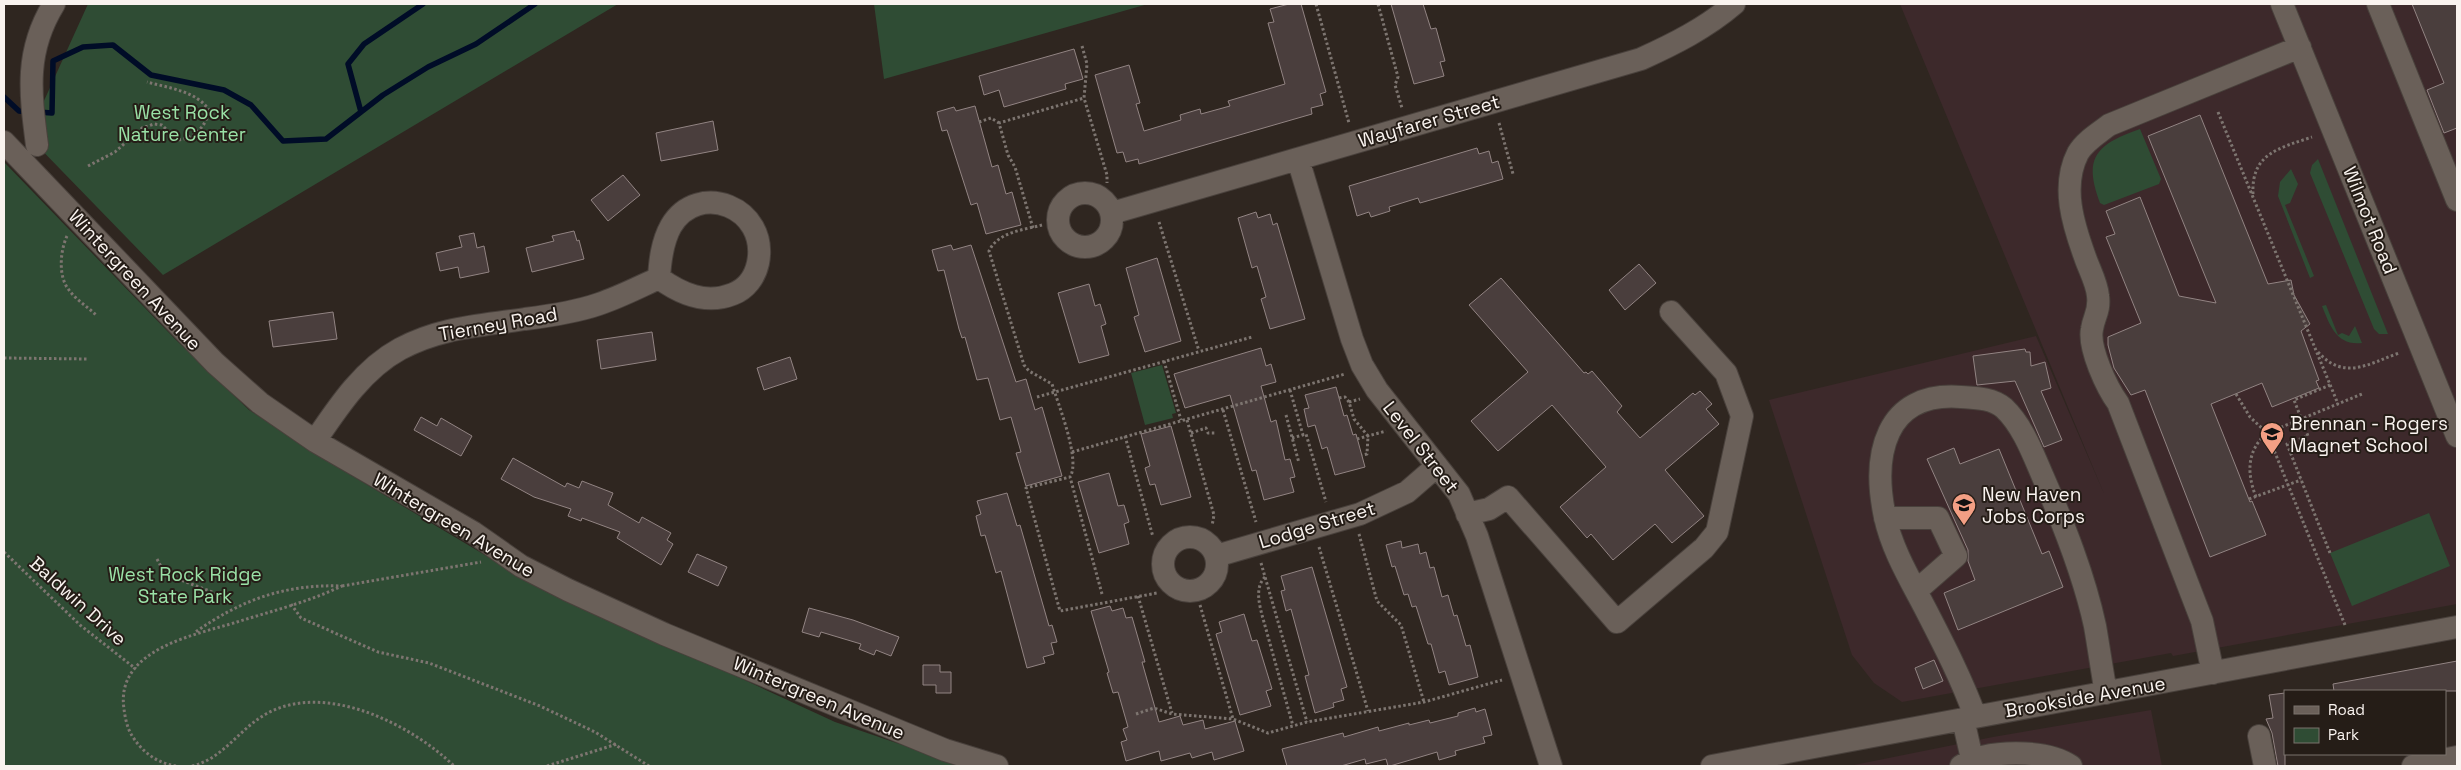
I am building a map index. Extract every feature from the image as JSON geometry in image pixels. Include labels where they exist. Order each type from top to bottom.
[{"type":"street","points":[[36,135],[32,59],[38,34],[54,4]]},
{"type":"street","name":"Wayfarer Street","points":[[1112,213],[1641,59],[1674,45],[1705,26],[1734,4]]},
{"type":"street","points":[[2378,4],[2457,200]]},
{"type":"street","name":"Wilmot Road","points":[[2287,5],[2300,47],[2457,436]]},
{"type":"street","points":[[2213,673],[2202,621],[2118,403],[2111,393],[2094,352],[2092,328],[2099,309],[2098,294],[2080,245],[2070,205],[2072,170],[2079,152],[2090,139],[2109,125],[2300,47]]},
{"type":"street","name":"Wintergreen Avenue","points":[[4,142],[175,322],[240,387],[315,441],[474,533],[549,581],[664,634],[936,746],[997,766]]},
{"type":"street","name":"Level Street","points":[[1298,159],[1352,339],[1362,365],[1377,390],[1459,494],[1477,536],[1551,766]]},
{"type":"street","points":[[709,203],[726,205],[745,215],[756,230],[761,250],[757,269],[749,284],[734,294],[714,299],[696,298],[675,289],[659,278],[664,244],[671,227],[684,212],[709,203]]},
{"type":"street","name":"Tierney Road","points":[[315,441],[341,404],[367,374],[398,350],[451,328],[525,320],[598,305],[659,278]]},
{"type":"street","points":[[1467,514],[1489,509],[1508,497],[1617,622],[1704,548],[1717,532],[1742,416],[1726,372],[1671,312]]},
{"type":"street","points":[[2071,766],[2048,756],[2030,754],[1967,763],[1969,718],[1948,654],[1898,556],[1885,518],[1880,464],[1883,448],[1894,422],[1903,411],[1924,400],[1957,396],[1982,398],[2003,407],[2014,420],[2028,443],[2064,527],[2091,612],[2106,694]]},
{"type":"street","name":"Lodge Street","points":[[1216,556],[1360,514],[1407,492],[1437,466]]},
{"type":"street","points":[[1885,518],[1938,518],[1956,556],[1916,591]]},
{"type":"street","name":"Brookside Avenue","points":[[1712,766],[2457,627]]},
{"type":"street","points":[[2259,736],[2266,766]]},
{"type":"street","points":[[2414,766],[2457,757]]},
{"type":"path","points":[[1316,4],[1349,124]]},
{"type":"path","points":[[1378,4],[1398,77],[1395,85],[1402,108]]},
{"type":"path","points":[[1082,46],[1087,64],[1084,98],[1107,175],[1106,183]]},
{"type":"path","points":[[88,166],[115,152],[142,128],[154,124],[162,125],[177,140],[186,139],[199,131],[207,118],[209,110],[204,102],[185,92],[147,82]]},
{"type":"path","points":[[999,123],[1084,98]]},
{"type":"path","points":[[2218,112],[2338,404]]},
{"type":"path","points":[[979,122],[991,118],[999,123],[1008,155],[1015,166],[1033,228]]},
{"type":"path","points":[[1499,123],[1513,174]]},
{"type":"path","points":[[2253,197],[2255,174],[2264,159],[2277,149],[2312,137]]},
{"type":"path","points":[[76,217],[65,240],[62,271],[69,291],[96,315]]},
{"type":"path","points":[[1159,222],[1199,351]]},
{"type":"path","points":[[1042,225],[1000,238],[989,250],[1024,366],[1029,371],[1052,384],[1074,458],[1073,472],[1070,477],[1102,594]]},
{"type":"path","points":[[1036,397],[1252,336]]},
{"type":"path","points":[[2316,349],[2331,364],[2350,369],[2399,353]]},
{"type":"path","points":[[4,358],[88,359]]},
{"type":"path","points":[[1164,361],[1181,420]]},
{"type":"path","points":[[1072,452],[1346,374]]},
{"type":"path","points":[[2330,385],[2294,400],[2308,436],[2287,444],[2330,553]]},
{"type":"path","points":[[1290,390],[1303,435]]},
{"type":"path","points":[[2236,394],[2250,418],[2267,433],[2345,625]]},
{"type":"path","points":[[2256,497],[2248,470],[2252,452],[2267,433],[2362,394]]},
{"type":"path","points":[[1339,398],[1345,397],[1349,402],[1354,419],[1368,436],[1367,454],[1362,455]]},
{"type":"path","points":[[1349,402],[1361,399]]},
{"type":"path","points":[[1223,410],[1256,522]]},
{"type":"path","points":[[1286,415],[1299,463]]},
{"type":"path","points":[[1187,420],[1214,515],[1212,526]]},
{"type":"path","points":[[1191,433],[1206,428],[1208,433],[1216,433]]},
{"type":"path","points":[[1357,439],[1386,431]]},
{"type":"path","points":[[1292,438],[1306,434],[1326,502]]},
{"type":"path","points":[[1125,436],[1153,537]]},
{"type":"path","points":[[1070,477],[1026,488],[1060,611],[1157,593]]},
{"type":"path","points":[[2249,500],[2301,480]]},
{"type":"path","points":[[1359,534],[1377,601],[1401,625],[1424,702]]},
{"type":"path","points":[[1319,546],[1368,711]]},
{"type":"path","points":[[176,766],[166,765],[150,756],[138,745],[129,730],[122,697],[126,683],[136,669],[156,650],[194,633],[235,606],[278,592],[320,586],[342,586],[465,566],[488,559],[498,550]]},
{"type":"path","name":"Baldwin Drive","points":[[4,552],[80,625],[136,669]]},
{"type":"path","points":[[157,559],[165,574],[220,594],[229,599],[235,606]]},
{"type":"path","points":[[1261,563],[1307,722]]},
{"type":"path","points":[[1265,577],[1260,585],[1259,598],[1262,615],[1293,726]]},
{"type":"path","points":[[194,633],[222,627],[291,604],[322,596],[342,586]]},
{"type":"path","points":[[1138,596],[1172,714]]},
{"type":"path","points":[[291,604],[301,618],[378,652],[414,658],[456,672],[540,706],[617,744],[650,766]]},
{"type":"path","points":[[1200,605],[1233,719]]},
{"type":"path","points":[[1136,714],[1154,708],[1172,714],[1233,719],[1268,734],[1307,722],[1424,702],[1502,680]]},
{"type":"path","points":[[192,766],[204,764],[265,714],[283,706],[304,702],[324,702],[350,708],[388,721],[423,740],[454,766]]},
{"type":"path","points":[[547,766],[617,744]]},
{"type":"shaded area","name":"Brennan - Rogers Magnet School","points":[[1900,4],[2457,4],[2457,604],[2173,656],[2171,653],[1902,702],[1874,683],[1852,655],[1769,400],[2036,336],[2105,496]]},
{"type":"shaded area","points":[[2151,710],[2162,766],[1849,766],[1993,737]]},
{"type":"green space","name":"West Rock Nature Center","points":[[88,4],[618,4],[163,275],[28,136]]},
{"type":"green space","points":[[874,4],[1148,4],[884,79]]},
{"type":"green space","points":[[2140,129],[2161,179],[2159,184],[2104,205],[2100,203],[2093,174],[2094,163],[2098,154],[2114,140]]},
{"type":"green space","points":[[2318,159],[2388,334],[2379,334],[2374,329],[2310,173],[2312,165]]},
{"type":"green space","name":"West Rock Ridge State Park","points":[[4,162],[175,339],[249,410],[339,468],[520,576],[835,722],[964,766],[4,766]]},
{"type":"green space","points":[[2291,169],[2298,184],[2290,203],[2285,205],[2314,276],[2310,278],[2278,196],[2280,182]]},
{"type":"green space","points":[[2326,305],[2338,335],[2342,333],[2349,336],[2355,326],[2362,343],[2353,343],[2340,338],[2328,321],[2322,306]]},
{"type":"green space","points":[[1162,365],[1176,413],[1172,414],[1173,418],[1145,425],[1131,373]]},
{"type":"green space","points":[[2429,513],[2450,566],[2352,606],[2330,553]]},
{"type":"building","points":[[1289,4],[1301,4],[1326,92],[1320,94],[1323,105],[1311,108],[1312,114],[1139,164],[1138,159],[1126,162],[1123,152],[1117,153],[1095,75],[1129,65],[1140,103],[1136,104],[1144,131],[1181,120],[1180,115],[1200,109],[1201,114],[1230,106],[1228,101],[1285,84],[1268,23],[1274,22],[1270,9]]},
{"type":"building","points":[[1391,4],[1423,4],[1431,29],[1436,28],[1445,61],[1440,62],[1444,76],[1414,84]]},
{"type":"building","points":[[2412,4],[2457,4],[2457,128],[2444,133],[2427,90],[2444,83]]},
{"type":"building","points":[[1074,49],[1083,79],[1065,84],[1066,89],[1004,107],[999,90],[984,95],[979,76]]},
{"type":"building","points":[[975,106],[992,167],[998,165],[1006,194],[1012,192],[1021,225],[986,234],[977,203],[971,205],[947,130],[942,131],[937,112],[954,107],[956,111]]},
{"type":"building","points":[[2200,115],[2268,284],[2291,280],[2294,295],[2310,324],[2301,331],[2319,380],[2316,381],[2319,388],[2272,407],[2262,383],[2211,404],[2250,502],[2252,501],[2266,535],[2210,557],[2145,390],[2131,395],[2114,368],[2108,345],[2108,337],[2141,323],[2106,237],[2115,234],[2106,211],[2140,197],[2179,296],[2216,303],[2148,136]]},
{"type":"building","points":[[713,121],[718,150],[661,161],[656,133]]},
{"type":"building","points":[[1477,148],[1479,154],[1489,151],[1492,163],[1498,161],[1503,179],[1420,203],[1418,198],[1389,207],[1390,211],[1371,217],[1369,212],[1357,216],[1349,186]]},
{"type":"building","points":[[623,175],[640,195],[608,221],[591,200]]},
{"type":"building","points":[[1256,212],[1258,218],[1270,214],[1273,225],[1277,223],[1305,319],[1270,329],[1261,299],[1266,297],[1257,266],[1252,268],[1238,218]]},
{"type":"building","points":[[574,231],[577,241],[579,240],[584,259],[532,272],[526,248],[554,241],[552,236]]},
{"type":"building","points":[[474,233],[477,248],[484,246],[489,272],[460,278],[458,267],[440,271],[436,253],[462,247],[459,236]]},
{"type":"building","points":[[951,245],[953,250],[971,245],[1016,382],[1026,379],[1035,410],[1042,407],[1062,476],[1026,486],[1016,453],[1021,452],[1011,417],[1000,420],[988,378],[977,380],[965,337],[962,338],[959,329],[944,270],[938,271],[932,250]]},
{"type":"building","points":[[1157,258],[1181,341],[1145,352],[1134,317],[1139,315],[1126,268]]},
{"type":"building","points":[[1639,264],[1656,283],[1625,310],[1609,290]]},
{"type":"building","points":[[1501,278],[1584,373],[1588,374],[1592,371],[1622,406],[1617,412],[1640,438],[1693,393],[1695,395],[1700,391],[1712,404],[1706,409],[1719,424],[1665,470],[1704,516],[1672,543],[1655,524],[1613,560],[1591,534],[1587,538],[1560,507],[1606,467],[1552,405],[1498,451],[1471,421],[1528,372],[1469,305]]},
{"type":"building","points":[[1089,284],[1095,306],[1100,304],[1106,324],[1101,326],[1109,355],[1079,363],[1058,293]]},
{"type":"building","points":[[333,312],[337,339],[273,347],[269,321]]},
{"type":"building","points":[[652,332],[656,360],[601,369],[597,340]]},
{"type":"building","points":[[1261,348],[1266,366],[1271,364],[1276,382],[1261,386],[1271,422],[1276,420],[1285,460],[1290,459],[1295,477],[1290,478],[1294,492],[1264,500],[1256,470],[1252,471],[1230,395],[1185,408],[1174,374]]},
{"type":"building","points":[[2025,349],[2026,352],[2030,352],[2031,366],[2045,362],[2051,388],[2041,391],[2062,440],[2044,447],[2015,381],[1977,385],[1973,356]]},
{"type":"building","points":[[790,357],[797,379],[764,390],[757,368]]},
{"type":"building","points":[[1336,387],[1344,416],[1347,415],[1353,435],[1356,434],[1365,467],[1335,475],[1327,447],[1322,449],[1315,425],[1308,427],[1304,409],[1309,408],[1305,395]]},
{"type":"building","points":[[421,417],[437,426],[441,418],[472,436],[461,456],[414,430]]},
{"type":"building","points":[[1171,426],[1191,497],[1161,505],[1155,484],[1150,485],[1145,468],[1150,466],[1141,434]]},
{"type":"building","points":[[1954,448],[1960,464],[1999,449],[2042,554],[2049,551],[2063,587],[1958,630],[1944,593],[1975,580],[1968,561],[1968,550],[1927,459]]},
{"type":"building","points":[[513,458],[565,487],[567,483],[579,488],[582,481],[613,493],[608,505],[639,523],[642,517],[671,533],[667,540],[673,544],[661,565],[617,538],[620,532],[582,518],[581,521],[568,516],[571,509],[534,497],[501,479]]},
{"type":"building","points":[[1109,473],[1118,506],[1124,505],[1129,522],[1124,524],[1129,544],[1099,553],[1078,482]]},
{"type":"building","points":[[1007,493],[1017,526],[1020,525],[1049,626],[1052,625],[1057,642],[1051,643],[1054,654],[1043,657],[1045,663],[1027,668],[1001,571],[996,573],[985,535],[981,536],[976,516],[981,514],[977,501]]},
{"type":"building","points":[[1401,541],[1402,548],[1418,544],[1420,554],[1426,552],[1430,568],[1434,567],[1442,597],[1448,595],[1454,616],[1457,615],[1466,646],[1470,645],[1478,677],[1449,685],[1445,671],[1439,673],[1431,644],[1428,644],[1416,606],[1412,607],[1408,594],[1404,595],[1395,566],[1392,567],[1386,545]]},
{"type":"building","points":[[697,554],[727,567],[718,586],[688,572]]},
{"type":"building","points":[[1312,567],[1347,687],[1341,689],[1344,700],[1333,703],[1334,707],[1315,713],[1305,676],[1309,675],[1291,609],[1286,611],[1281,591],[1285,590],[1281,576]]},
{"type":"building","points":[[1110,606],[1112,611],[1123,608],[1126,618],[1132,617],[1145,662],[1142,662],[1159,722],[1180,716],[1183,725],[1203,720],[1205,729],[1235,721],[1244,751],[1214,760],[1212,752],[1192,758],[1190,753],[1161,761],[1159,751],[1126,761],[1121,742],[1127,740],[1123,729],[1128,727],[1118,692],[1113,693],[1107,673],[1109,672],[1091,611]]},
{"type":"building","points":[[809,608],[853,620],[899,637],[891,656],[876,650],[874,655],[859,649],[861,644],[821,632],[819,637],[802,632]]},
{"type":"building","points":[[1244,614],[1252,641],[1257,640],[1272,689],[1266,691],[1271,706],[1240,715],[1216,634],[1222,632],[1219,622]]},
{"type":"building","points":[[1934,660],[1943,681],[1923,689],[1915,668]]},
{"type":"building","points":[[2457,661],[2457,691],[2334,690],[2333,684]]},
{"type":"building","points":[[923,665],[940,665],[940,672],[951,672],[951,693],[936,693],[936,685],[923,685]]},
{"type":"building","points":[[2284,693],[2285,766],[2278,766],[2272,733],[2266,719],[2273,718],[2269,695]]},
{"type":"building","points":[[1475,708],[1476,712],[1485,709],[1492,735],[1483,737],[1485,743],[1455,751],[1456,755],[1439,760],[1437,752],[1390,766],[1388,766],[1386,759],[1366,764],[1365,759],[1341,766],[1287,766],[1282,749],[1343,733],[1344,737],[1378,727],[1379,731],[1409,723],[1409,725],[1429,720],[1430,723],[1458,716],[1458,713]]},
{"type":"waterway","points":[[361,112],[348,64],[364,44],[423,4]]},
{"type":"waterway","points":[[38,112],[52,113],[53,61],[83,47],[113,45],[151,75],[224,90],[251,105],[283,141],[326,139],[383,95],[428,67],[476,44],[535,4]]},
{"type":"waterway","points":[[4,97],[19,111],[29,112]]},
{"type":"place","name":"Brennan - Rogers Magnet School","points":[[2272,455]]},
{"type":"place","name":"New Haven Jobs Corps","points":[[1964,526]]}]
